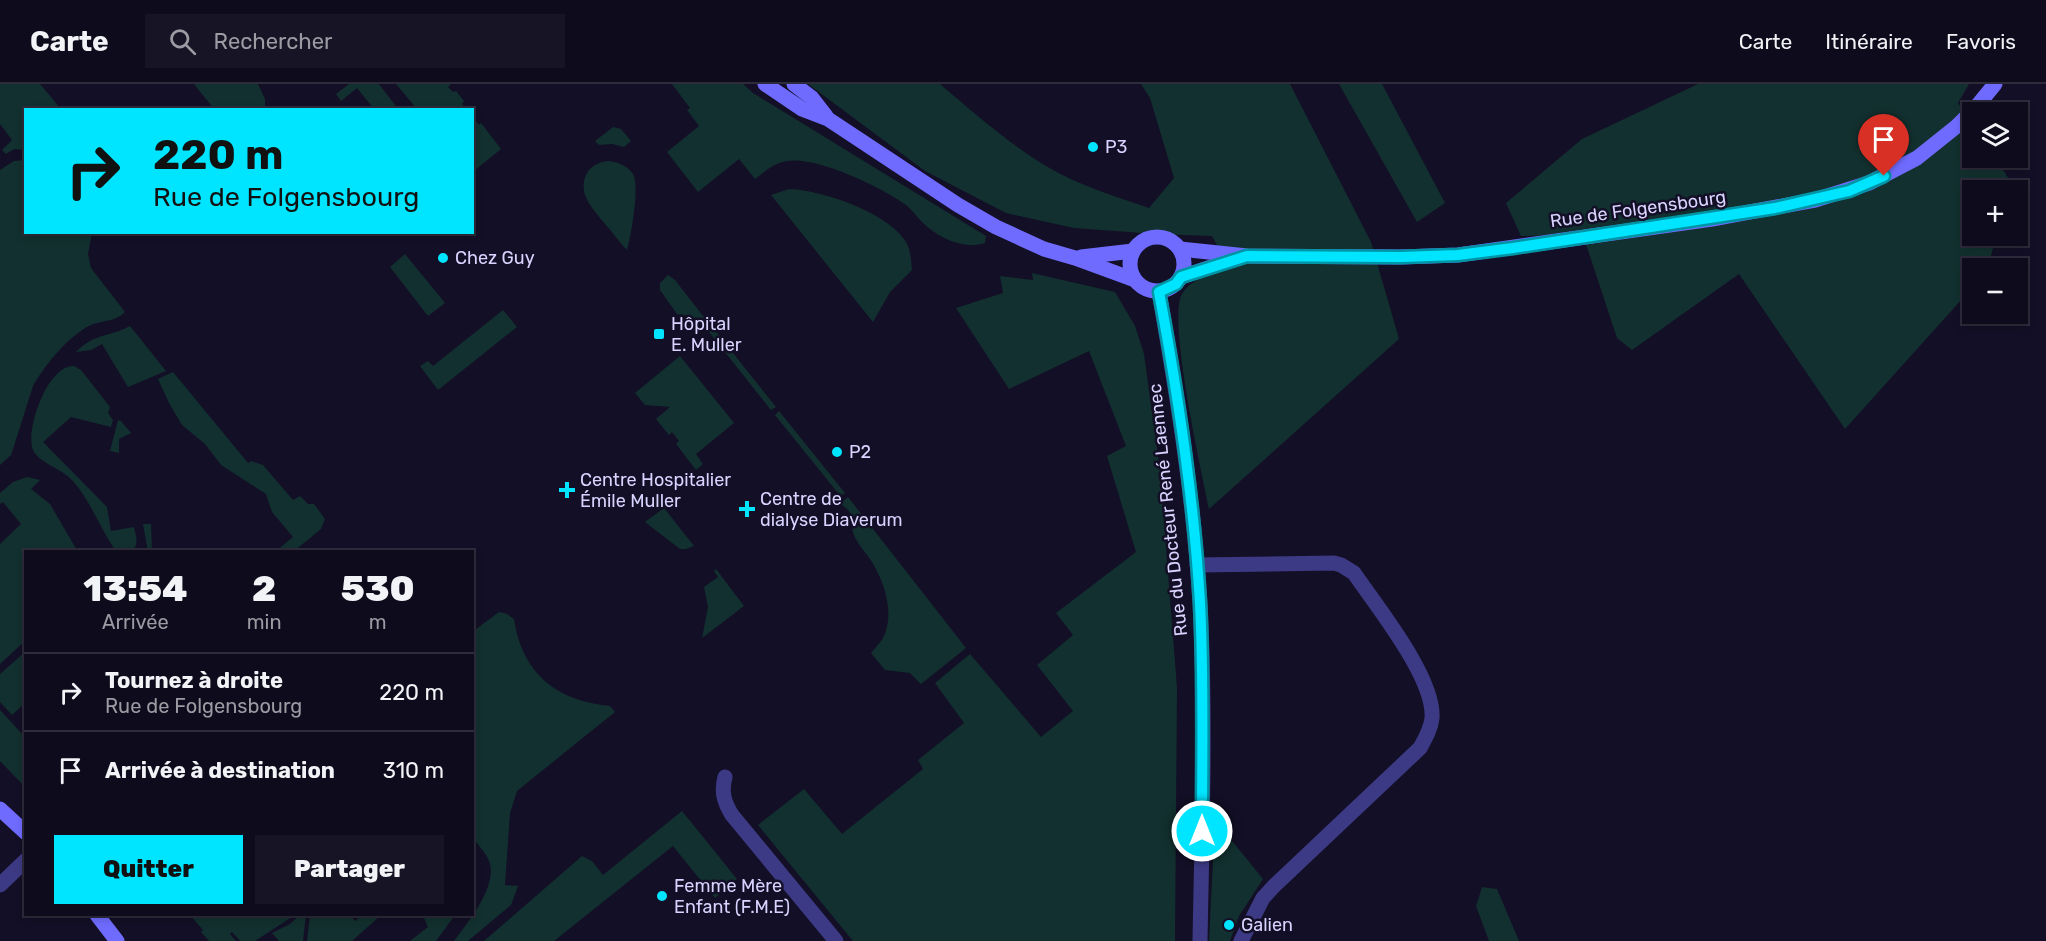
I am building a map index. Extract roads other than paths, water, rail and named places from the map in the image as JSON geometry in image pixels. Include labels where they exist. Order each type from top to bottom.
[{"type":"main road","points":[[765,84],[802,109],[828,119],[958,205],[996,227],[1044,249],[1135,280]]},
{"type":"main road","points":[[794,84],[812,98],[828,119]]},
{"type":"main road","name":"Rue de Folgensbourg","points":[[1180,249],[1247,256],[1458,255],[1713,219],[1815,200],[1869,183],[1917,158],[1957,126],[1995,84]]},
{"type":"main road","points":[[1150,237],[1161,237],[1171,241],[1180,249],[1183,257],[1181,277],[1176,284],[1159,292],[1141,287],[1135,280],[1130,271],[1130,261],[1133,251],[1140,243],[1150,237]]},
{"type":"main road","points":[[1075,258],[1133,251]]},
{"type":"main road","name":"Rue de Folgensbourg","points":[[1181,277],[1247,256]]},
{"type":"main road","points":[[0,809],[24,830]]},
{"type":"main road","points":[[98,916],[117,941]]},
{"type":"street","name":"Rue du Docteur René Laennec","points":[[1159,292],[1180,424],[1197,565],[1202,667],[1200,941]]},
{"type":"street","points":[[1197,565],[1334,563],[1341,565],[1354,573],[1420,669],[1431,702],[1430,729],[1420,748],[1274,886],[1263,898],[1241,941]]},
{"type":"street","points":[[725,777],[722,787],[723,796],[732,815],[836,941]]},
{"type":"street","points":[[0,885],[24,862]]},
{"type":"place","name":"P3","points":[[1093,147]]},
{"type":"place","name":"Chez Guy","points":[[443,258]]},
{"type":"place","name":"Hôpital E. Muller","points":[[659,334]]},
{"type":"place","name":"P2","points":[[837,452]]},
{"type":"place","name":"Centre Hospitalier Émile Muller","points":[[567,490]]},
{"type":"place","name":"Centre de dialyse Diaverum","points":[[747,509]]},
{"type":"place","name":"Femme Mère Enfant (F.M.E)","points":[[662,896]]},
{"type":"place","name":"Galien","points":[[1229,925]]}]
